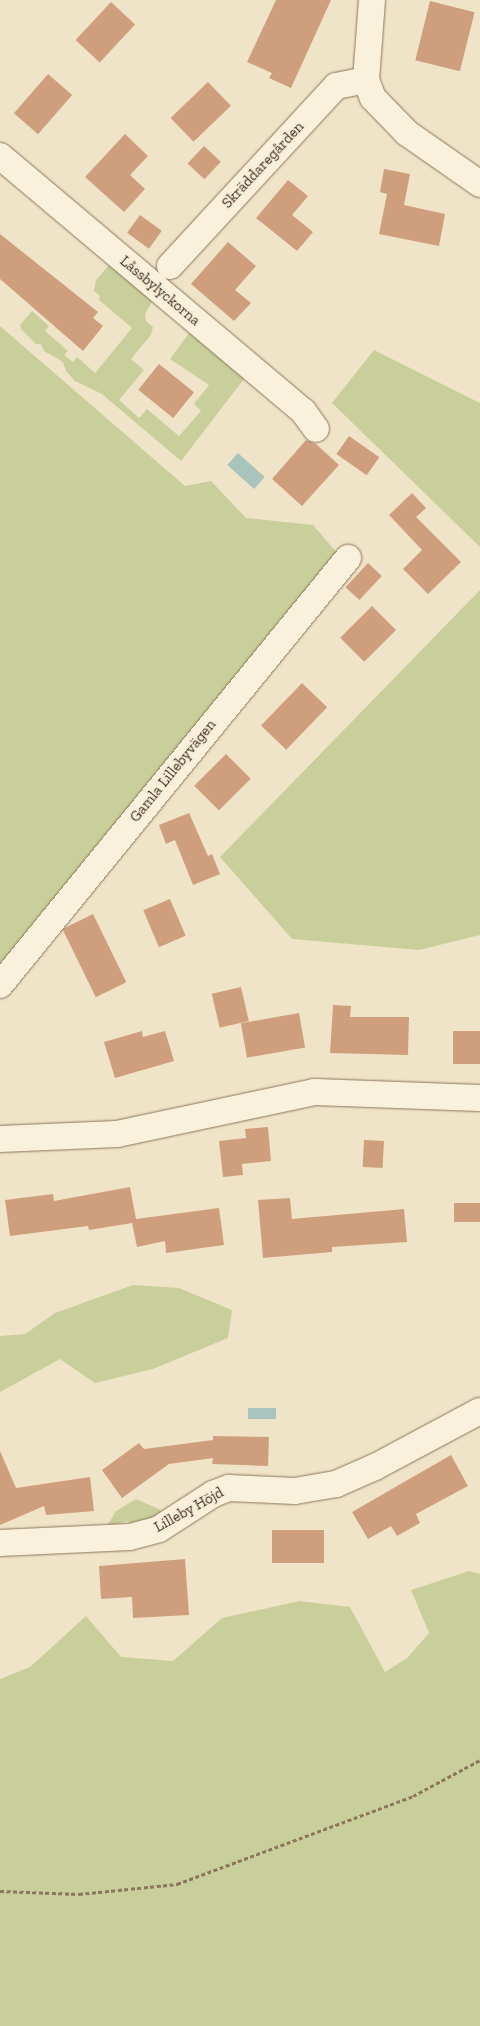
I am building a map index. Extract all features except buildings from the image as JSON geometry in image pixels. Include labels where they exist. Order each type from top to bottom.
[{"type":"street","points":[[372,0],[366,80],[373,98],[383,112],[407,133],[480,184]]},
{"type":"street","name":"Skräddaregården","points":[[170,266],[336,86],[366,80]]},
{"type":"street","name":"Låssbylyckorna","points":[[0,156],[303,411],[316,428]]},
{"type":"street","name":"Gamla Lillebyvägen","points":[[0,985],[348,558]]},
{"type":"street","points":[[0,1139],[117,1134],[315,1092],[480,1098]]},
{"type":"street","name":"Lilleby Höjd","points":[[0,1543],[130,1536],[159,1529],[213,1494],[229,1488],[295,1491],[336,1484],[375,1467],[480,1411]]},
{"type":"path","points":[[0,1891],[79,1894],[177,1884],[413,1796],[480,1760]]},
{"type":"green space","points":[[109,265],[153,300],[145,314],[146,321],[153,327],[151,335],[131,359],[144,370],[119,400],[139,418],[147,409],[179,436],[201,411],[194,404],[209,385],[170,359],[193,328],[247,375],[181,461],[102,394],[75,381],[66,371],[63,362],[44,351],[41,344],[36,344],[21,329],[20,325],[32,311],[49,326],[45,331],[68,351],[64,355],[73,362],[77,357],[95,373],[132,328],[99,300],[100,296],[94,291],[96,280]]},
{"type":"green space","points":[[0,326],[185,486],[211,481],[246,518],[313,525],[339,555],[0,972]]},
{"type":"green space","points":[[374,350],[480,403],[480,547],[332,403]]},
{"type":"green space","points":[[480,590],[480,935],[419,950],[292,939],[220,857]]},
{"type":"green space","points":[[133,1285],[179,1288],[232,1310],[228,1338],[153,1369],[95,1383],[60,1359],[0,1392],[0,1336],[25,1334],[55,1313]]},
{"type":"green space","points":[[136,1499],[159,1509],[167,1518],[134,1529],[128,1521],[107,1526],[116,1511]]},
{"type":"green space","points":[[469,1571],[480,1574],[480,2026],[0,2026],[0,1679],[30,1667],[86,1616],[121,1657],[173,1661],[222,1618],[300,1601],[350,1607],[385,1672],[407,1658],[429,1633],[411,1590]]},
{"type":"water","points":[[238,453],[265,477],[254,489],[227,465]]},
{"type":"water","points":[[248,1408],[276,1408],[276,1419],[248,1419]]}]
